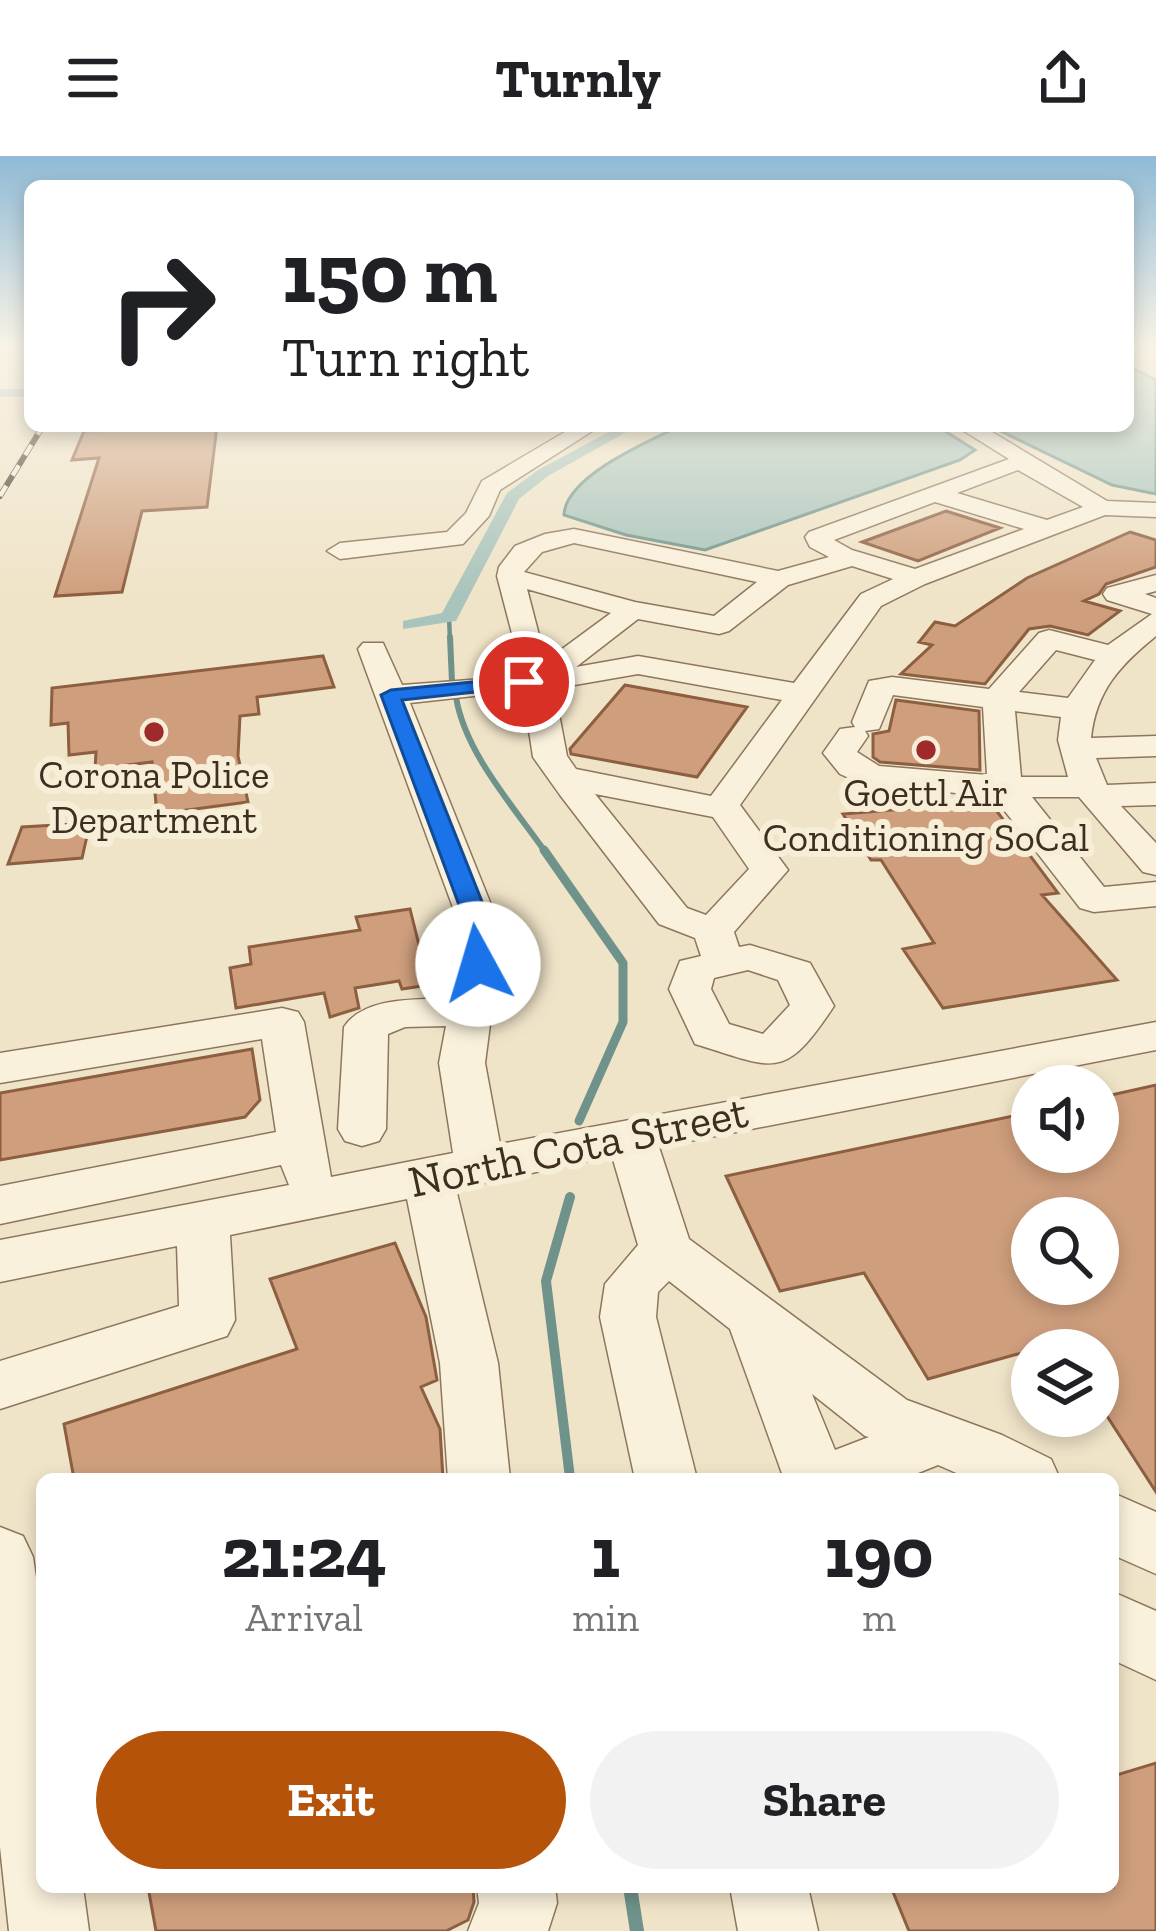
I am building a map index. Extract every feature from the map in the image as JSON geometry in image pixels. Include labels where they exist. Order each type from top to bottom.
[{"type":"street","points":[[340,551],[454,539],[477,516],[490,486],[580,432]]},
{"type":"street","points":[[977,432],[1102,508]]},
{"type":"street","points":[[916,578],[829,548],[818,537],[1020,462]]},
{"type":"street","points":[[975,506],[1050,479]]},
{"type":"street","points":[[1011,518],[1075,493]]},
{"type":"street","points":[[934,494],[1047,528]]},
{"type":"street","points":[[564,777],[708,807],[722,805],[871,600],[916,578],[1102,508],[1156,510]]},
{"type":"street","points":[[525,639],[522,581],[515,558],[549,540],[574,536],[778,579]]},
{"type":"street","points":[[522,581],[633,610],[719,625],[778,579],[853,558]]},
{"type":"street","points":[[1156,583],[1117,594],[1156,607]]},
{"type":"street","points":[[633,610],[547,681],[540,698],[550,757],[673,916],[719,947],[796,972],[812,1006],[773,1052]]},
{"type":"street","points":[[1156,623],[1112,655],[1081,695],[1076,709],[1077,747],[1093,791],[1156,864]]},
{"type":"street","points":[[1112,655],[1049,639],[998,698],[1005,787],[1094,901],[1156,894]]},
{"type":"street","points":[[373,649],[482,932],[462,1063],[454,1174],[478,1473]]},
{"type":"street","points":[[391,695],[547,681],[638,665],[802,694]]},
{"type":"street","points":[[1076,709],[880,688],[860,729],[843,742],[840,753],[852,767],[872,776],[1156,794]]},
{"type":"street","points":[[1077,747],[1125,750],[1156,746]]},
{"type":"street","points":[[722,805],[769,870],[719,947],[695,970],[690,989],[711,1034],[773,1052],[795,1100]]},
{"type":"street","points":[[362,1129],[366,1028],[398,1014],[471,1011]]},
{"type":"street","points":[[0,1068],[282,1022],[314,1202]]},
{"type":"street","name":"North Cota Street","points":[[0,1261],[454,1174],[795,1100],[1156,1036]]},
{"type":"street","points":[[631,1137],[667,1250],[886,1418],[1016,1473]]},
{"type":"street","points":[[0,1205],[302,1144]]},
{"type":"street","points":[[0,1385],[207,1320],[203,1222]]},
{"type":"street","points":[[665,1473],[628,1317],[632,1284],[667,1250]]},
{"type":"street","points":[[750,1311],[813,1473]]},
{"type":"street","points":[[847,1473],[937,1438]]},
{"type":"street","points":[[1119,1525],[1156,1544]]},
{"type":"street","points":[[0,1557],[31,1859]]},
{"type":"street","points":[[1119,1628],[1156,1646]]},
{"type":"street","points":[[40,1893],[49,1931]]},
{"type":"street","points":[[508,1931],[518,1904],[517,1893]]},
{"type":"street","points":[[770,1893],[778,1931]]},
{"type":"water","points":[[1156,429],[1156,494],[1112,485],[1002,432]]},
{"type":"water","points":[[668,432],[946,432],[975,450],[960,460],[705,550],[626,535],[564,515],[578,487],[629,451]]},
{"type":"building","points":[[84,432],[216,432],[207,507],[142,511],[122,592],[55,596],[99,458],[72,460]]},
{"type":"building","points":[[946,511],[1000,528],[918,561],[862,542]]},
{"type":"building","points":[[1130,532],[1156,540],[1156,567],[1106,584],[1099,594],[1084,601],[1120,611],[1088,635],[1050,626],[1029,629],[985,684],[901,674],[932,645],[919,642],[935,622],[955,626],[1027,578]]},
{"type":"building","name":"Corona Police Department","points":[[323,656],[334,687],[257,697],[259,714],[240,716],[238,756],[248,802],[157,814],[152,762],[95,769],[96,752],[69,755],[68,723],[51,725],[52,688]]},
{"type":"building","points":[[625,685],[747,707],[697,777],[571,754],[570,749]]},
{"type":"building","name":"Goettl Air Conditioning SoCal","points":[[896,700],[979,711],[980,770],[880,762],[873,757],[873,734],[889,731]]},
{"type":"building","points":[[990,802],[1058,893],[1042,895],[1117,980],[943,1008],[903,949],[934,943],[881,860],[871,860],[843,814]]},
{"type":"building","points":[[90,823],[82,858],[8,864],[22,827]]},
{"type":"building","points":[[410,909],[429,985],[402,989],[399,981],[355,988],[359,1008],[330,1017],[324,993],[236,1008],[230,968],[251,964],[249,947],[360,930],[356,917]]},
{"type":"building","points":[[252,1049],[260,1100],[245,1117],[0,1160],[0,1093]]},
{"type":"building","points":[[1156,1085],[1156,1492],[1119,1435],[1119,1329],[1011,1329],[1011,1356],[928,1379],[864,1273],[780,1291],[726,1176],[1011,1116],[1011,1173],[1119,1173],[1119,1093]]},
{"type":"building","points":[[395,1243],[426,1317],[437,1380],[421,1387],[440,1429],[443,1473],[73,1473],[64,1424],[297,1349],[270,1279]]},
{"type":"building","points":[[1156,1763],[1156,1931],[909,1931],[893,1893],[1119,1893],[1119,1774]]},
{"type":"building","points":[[149,1893],[473,1893],[468,1920],[446,1931],[156,1931]]},
{"type":"waterway","points":[[410,625],[449,617],[513,496],[543,473],[619,432]]},
{"type":"waterway","points":[[449,617],[450,640]]},
{"type":"waterway","points":[[450,637],[452,682]]},
{"type":"waterway","points":[[456,697],[480,759],[546,853]]},
{"type":"waterway","points":[[544,850],[623,963],[623,1022],[579,1121]]},
{"type":"waterway","points":[[569,1473],[546,1281],[570,1197]]},
{"type":"waterway","points":[[631,1893],[637,1931]]},
{"type":"railway","points":[[0,496],[39,432]]},
{"type":"place","name":"Corona Police Department","points":[[154,732]]},
{"type":"place","name":"Goettl Air Conditioning SoCal","points":[[926,750]]},
{"type":"route","points":[[478,964],[482,932],[391,695],[524,682]]}]
